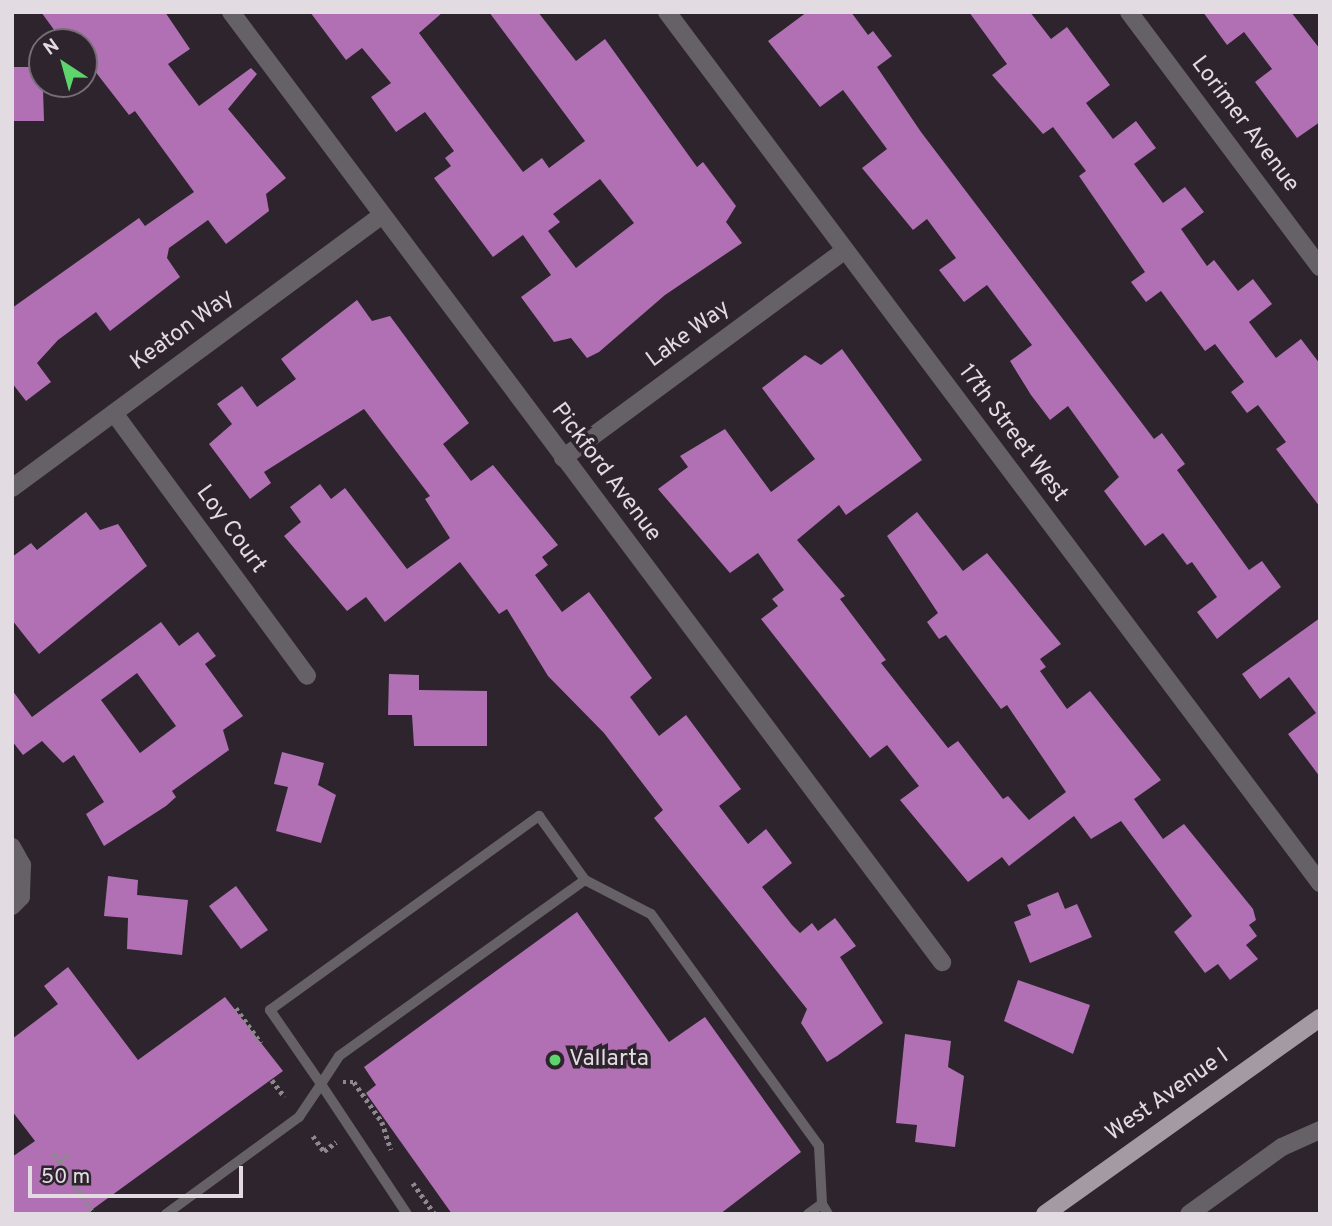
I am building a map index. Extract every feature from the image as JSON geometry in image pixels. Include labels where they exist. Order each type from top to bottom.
[{"type":"main road","name":"West Avenue I","points":[[1045,1214],[1320,1018]]},
{"type":"street","name":"Pickford Avenue","points":[[231,12],[942,962]]},
{"type":"street","name":"17th Street West","points":[[667,12],[1320,883]]},
{"type":"street","name":"Lorimer Avenue","points":[[1129,12],[1320,267]]},
{"type":"street","name":"Keaton Way","points":[[12,488],[382,215]]},
{"type":"street","name":"Lake Way","points":[[563,458],[844,251]]},
{"type":"street","name":"Loy Court","points":[[114,413],[307,676]]},
{"type":"street","points":[[12,847],[22,865],[21,897],[12,906]]},
{"type":"street","points":[[1189,1214],[1282,1147],[1320,1130]]},
{"type":"lane","points":[[407,1214],[270,1010],[539,816],[585,880],[651,914],[819,1146],[825,1209],[808,1214]]},
{"type":"lane","points":[[166,1214],[299,1117],[340,1056],[585,880]]},
{"type":"path","points":[[236,1008],[261,1043]]},
{"type":"path","points":[[272,1080],[285,1097]]},
{"type":"path","points":[[321,1084],[354,1082],[382,1122],[398,1162]]},
{"type":"path","points":[[313,1136],[324,1151],[338,1140]]},
{"type":"path","points":[[54,1153],[94,1214]]},
{"type":"path","points":[[60,1161],[70,1154]]},
{"type":"path","points":[[406,1172],[435,1214]]},
{"type":"building","points":[[41,12],[165,12],[190,49],[168,64],[199,106],[251,68],[257,74],[228,109],[286,178],[266,194],[269,211],[226,244],[208,220],[169,248],[167,258],[180,277],[110,331],[96,312],[58,340],[37,363],[51,382],[26,401],[12,383],[12,308],[139,218],[145,226],[194,192],[135,111],[129,115],[98,75],[98,28],[53,28]]},
{"type":"building","points":[[310,12],[443,12],[419,33],[523,172],[542,158],[549,168],[585,141],[489,12],[538,12],[576,61],[605,39],[697,167],[703,162],[736,206],[726,222],[742,243],[665,295],[599,352],[587,358],[571,338],[554,342],[521,297],[551,275],[523,235],[493,257],[434,178],[451,166],[445,158],[454,151],[425,112],[396,132],[371,97],[391,83],[362,48],[346,60]],"holes":[[[600,179],[634,223],[576,268],[548,231],[560,222],[553,214]]]},
{"type":"building","points":[[807,12],[851,12],[868,35],[873,31],[892,56],[877,67],[921,132],[1154,439],[1162,433],[1185,464],[1177,470],[1249,570],[1262,561],[1281,587],[1217,639],[1197,612],[1217,597],[1192,562],[1187,565],[1163,533],[1145,546],[1104,491],[1119,477],[1068,406],[1050,420],[1031,395],[1010,361],[1032,345],[987,285],[964,302],[939,270],[956,258],[927,219],[913,230],[862,168],[887,149],[843,90],[820,107],[768,41]]},
{"type":"building","points":[[969,12],[1030,12],[1051,39],[1067,27],[1110,85],[1086,103],[1113,139],[1136,121],[1156,148],[1134,164],[1163,203],[1185,187],[1204,212],[1181,229],[1207,266],[1214,260],[1238,291],[1253,279],[1272,304],[1249,322],[1276,358],[1301,339],[1320,364],[1320,507],[1276,449],[1286,442],[1258,405],[1247,413],[1231,392],[1244,382],[1215,344],[1205,351],[1161,291],[1146,302],[1131,282],[1145,272],[1079,176],[1086,171],[1053,127],[1043,134],[992,75],[1007,64]]},
{"type":"building","points":[[1203,12],[1291,12],[1320,49],[1320,122],[1297,138],[1255,82],[1272,69],[1244,32],[1227,45]]},
{"type":"building","points":[[12,67],[28,67],[28,98],[43,98],[44,121],[12,121]]},
{"type":"building","points":[[357,300],[372,321],[390,316],[469,423],[443,444],[471,481],[493,465],[558,545],[542,557],[548,565],[535,575],[562,612],[589,592],[652,678],[630,697],[659,736],[686,715],[741,789],[719,806],[748,844],[766,829],[792,863],[762,887],[800,933],[812,923],[818,931],[835,918],[856,946],[840,957],[883,1023],[837,1056],[827,1062],[801,1023],[807,1009],[654,818],[663,810],[604,733],[548,676],[507,609],[499,614],[460,562],[385,622],[366,597],[347,611],[284,536],[301,522],[290,507],[320,484],[331,499],[345,488],[407,569],[450,538],[425,499],[430,496],[364,409],[264,472],[271,483],[250,499],[209,444],[232,424],[217,404],[242,386],[257,407],[296,379],[281,359]]},
{"type":"building","points":[[842,349],[922,460],[846,515],[839,505],[797,540],[845,596],[840,599],[886,660],[881,663],[948,748],[958,741],[1003,799],[1008,796],[1029,820],[1066,792],[1007,705],[1001,709],[946,635],[939,639],[927,622],[938,613],[887,536],[917,512],[963,571],[987,553],[1061,644],[1040,659],[1046,667],[1040,671],[1067,709],[1090,691],[1161,780],[1134,799],[1163,839],[1184,824],[1253,909],[1256,920],[1249,925],[1257,936],[1246,945],[1258,959],[1230,980],[1218,964],[1205,973],[1174,932],[1192,916],[1121,821],[1091,839],[1074,816],[1009,866],[1002,857],[968,882],[900,800],[919,786],[887,745],[870,758],[761,619],[778,606],[772,599],[784,590],[758,553],[730,573],[658,489],[688,467],[680,456],[725,429],[771,492],[815,459],[762,388],[805,355],[821,365]]},
{"type":"building","points":[[86,512],[100,530],[118,524],[147,566],[39,654],[12,620],[12,557],[31,543],[37,550]]},
{"type":"building","points":[[1320,618],[1320,777],[1288,734],[1316,713],[1289,677],[1260,699],[1242,674]]},
{"type":"building","points":[[161,622],[179,646],[198,632],[216,656],[205,664],[243,716],[223,730],[229,750],[172,791],[176,797],[166,806],[104,846],[86,814],[104,802],[74,755],[63,763],[42,741],[23,755],[12,741],[12,690],[32,717]],"holes":[[[137,673],[176,726],[140,753],[101,700]]]},
{"type":"building","points":[[389,674],[419,675],[419,690],[487,691],[487,746],[414,746],[412,715],[388,715]]},
{"type":"building","points":[[282,752],[324,763],[318,785],[336,795],[321,843],[276,831],[288,787],[274,784]]},
{"type":"building","points":[[108,876],[138,880],[137,895],[188,900],[182,955],[127,949],[128,918],[104,916]]},
{"type":"building","points":[[236,886],[268,930],[241,949],[209,906]]},
{"type":"building","points":[[1058,892],[1065,909],[1077,904],[1092,937],[1030,963],[1014,922],[1031,915],[1027,905]]},
{"type":"building","name":"Vallarta","points":[[577,912],[669,1042],[705,1017],[801,1152],[720,1214],[452,1214],[366,1093],[376,1085],[364,1067]]},
{"type":"building","points":[[68,967],[138,1060],[225,997],[283,1071],[86,1214],[12,1214],[12,1157],[35,1141],[12,1111],[12,1039],[58,1004],[44,986]]},
{"type":"building","points":[[1018,980],[1090,1005],[1073,1054],[1004,1021]]},
{"type":"building","points":[[905,1034],[951,1041],[948,1067],[964,1076],[955,1147],[915,1142],[917,1125],[896,1123]]},
{"type":"place","name":"Vallarta","points":[[555,1060]]}]
